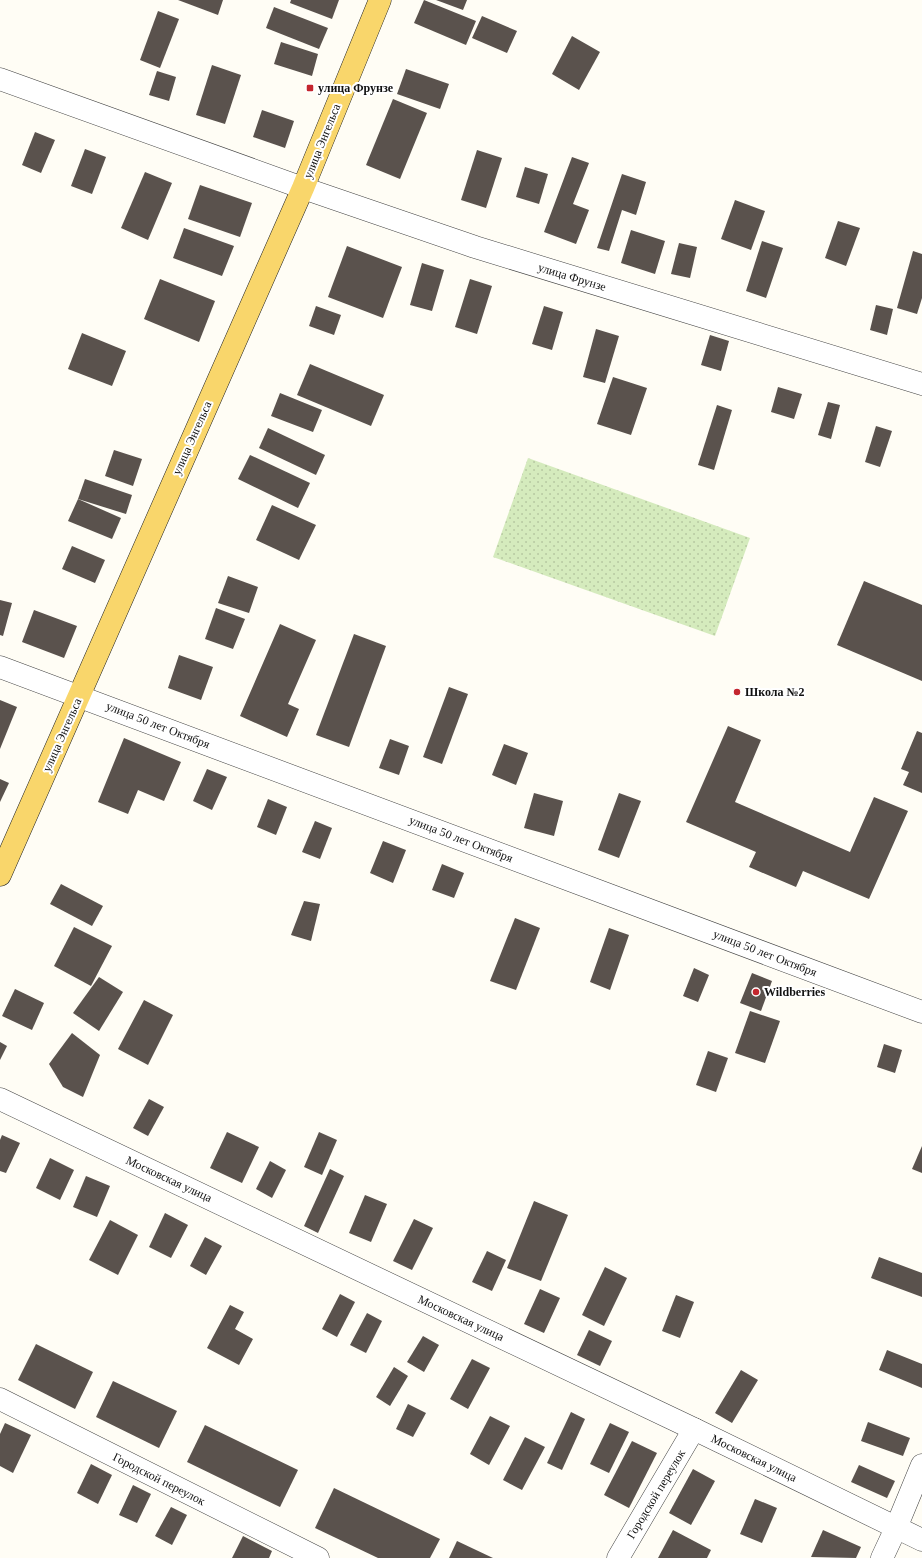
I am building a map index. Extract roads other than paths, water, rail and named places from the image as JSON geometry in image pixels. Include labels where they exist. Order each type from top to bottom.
[{"type":"main road","name":"улица Энгельса","points":[[0,875],[302,188],[380,0]]},
{"type":"street","name":"улица Фрунзе","points":[[0,79],[302,188],[475,247],[922,384]]},
{"type":"street","name":"улица 50 лет Октября","points":[[0,667],[922,1012]]},
{"type":"street","name":"Московская улица","points":[[0,1099],[694,1429],[922,1540]]},
{"type":"street","name":"Городской переулок","points":[[0,1399],[318,1558]]},
{"type":"street","name":"Городской переулок","points":[[618,1558],[694,1429]]},
{"type":"street","points":[[882,1558],[922,1465]]},
{"type":"place","name":"улица Фрунзе","points":[[310,88]]},
{"type":"place","name":"Школа №2","points":[[737,692]]},
{"type":"place","name":"Wildberries","points":[[756,992]]}]
